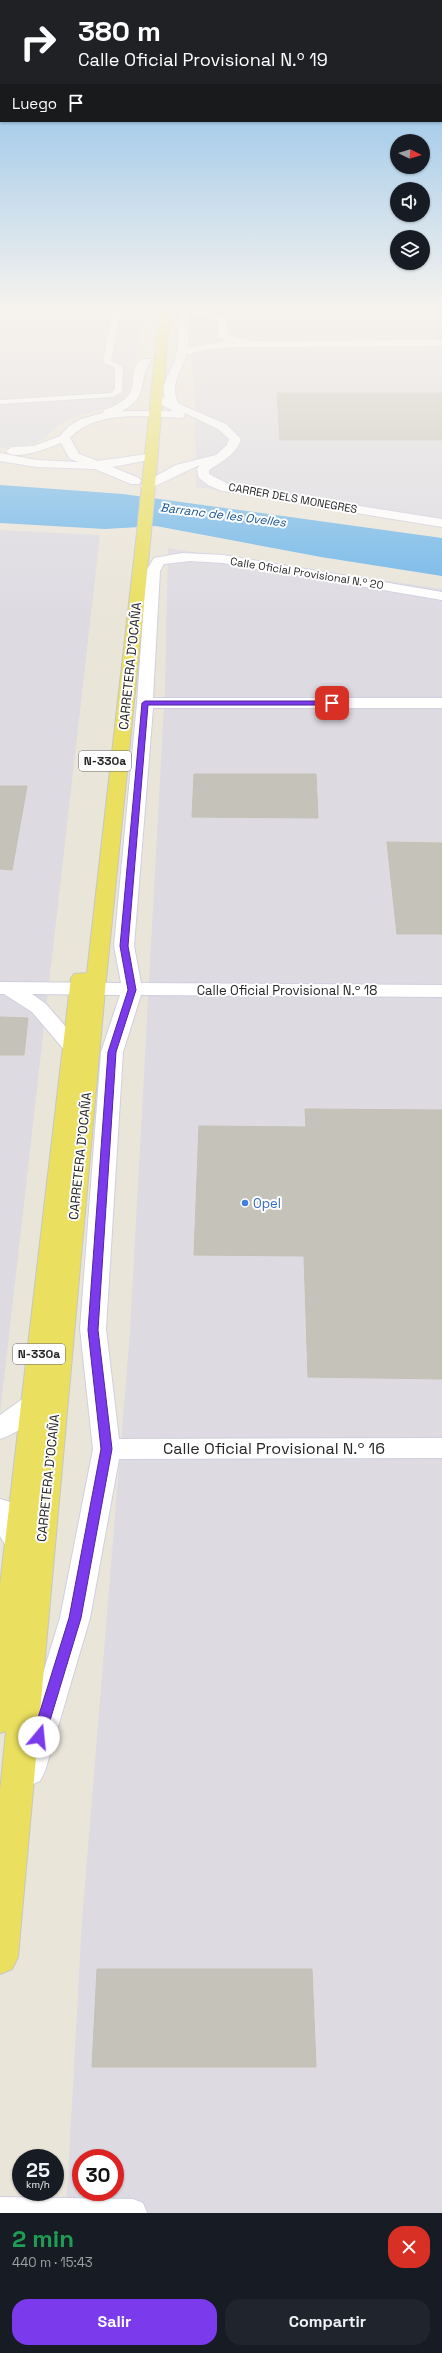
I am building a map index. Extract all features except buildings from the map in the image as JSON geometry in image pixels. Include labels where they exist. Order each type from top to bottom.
[{"type":"main road","points":[[140,429],[143,413]]},
{"type":"main road","name":"CARRETERA D'OCAÑA","points":[[138,486],[150,456],[155,413]]},
{"type":"main road","name":"CARRETERA D'OCAÑA","points":[[0,1957],[12,1826],[52,1445],[87,990],[137,532],[138,486],[136,460],[138,444]]},
{"type":"main road","name":"CARRETERA D'OCAÑA","points":[[0,1719],[73,1048],[87,990]]},
{"type":"street","points":[[0,452],[36,449],[64,438],[69,430],[88,420],[112,411]]},
{"type":"street","points":[[184,411],[213,421]]},
{"type":"street","points":[[88,420],[143,413],[155,413],[182,415],[213,421]]},
{"type":"street","name":"CARRER DELS MONEGRES","points":[[213,421],[233,432],[235,439],[233,446],[203,469],[203,476],[212,482],[226,488],[442,523]]},
{"type":"street","points":[[64,438],[74,456],[90,464],[106,467],[138,486],[191,463],[216,458]]},
{"type":"street","points":[[0,457],[53,465],[90,464],[136,460],[150,456]]},
{"type":"street","name":"Calle Oficial Provisional N.º 20","points":[[172,557],[187,556],[223,559],[442,596]]},
{"type":"street","name":"CARRETERA D'OCAÑA","points":[[12,1826],[75,1618],[106,1449],[93,1330],[112,1052],[132,990],[124,946],[145,703],[153,572],[159,561],[172,557]]},
{"type":"street","points":[[145,703],[442,703]]},
{"type":"street","points":[[4,988],[39,1008],[73,1048]]},
{"type":"street","name":"Calle Oficial Provisional N.º 18","points":[[4,988],[87,990],[442,991]]},
{"type":"street","points":[[0,1430],[34,1404]]},
{"type":"street","name":"Calle Oficial Provisional N.º 16","points":[[106,1449],[442,1448]]},
{"type":"street","points":[[0,1510],[19,1543]]},
{"type":"lane","points":[[0,2211],[133,2213]]},
{"type":"shaded area","points":[[0,411],[94,411],[75,417],[58,425],[47,436],[34,444],[0,448]]},
{"type":"shaded area","points":[[195,411],[442,411],[442,526],[196,487]]},
{"type":"shaded area","points":[[0,530],[100,535],[0,1414]]},
{"type":"shaded area","points":[[168,548],[442,589],[442,2213],[66,2213],[82,1921],[130,1332],[165,688]]},
{"type":"water","name":"Barranc de les Ovelles","points":[[0,485],[123,494],[442,538],[442,576],[321,557],[156,526],[105,529],[0,523]]},
{"type":"place","name":"Opel","points":[[245,1203]]},
{"type":"route","points":[[39,1737],[75,1618],[106,1449],[93,1330],[112,1052],[132,990],[124,946],[145,703],[332,703]]}]
